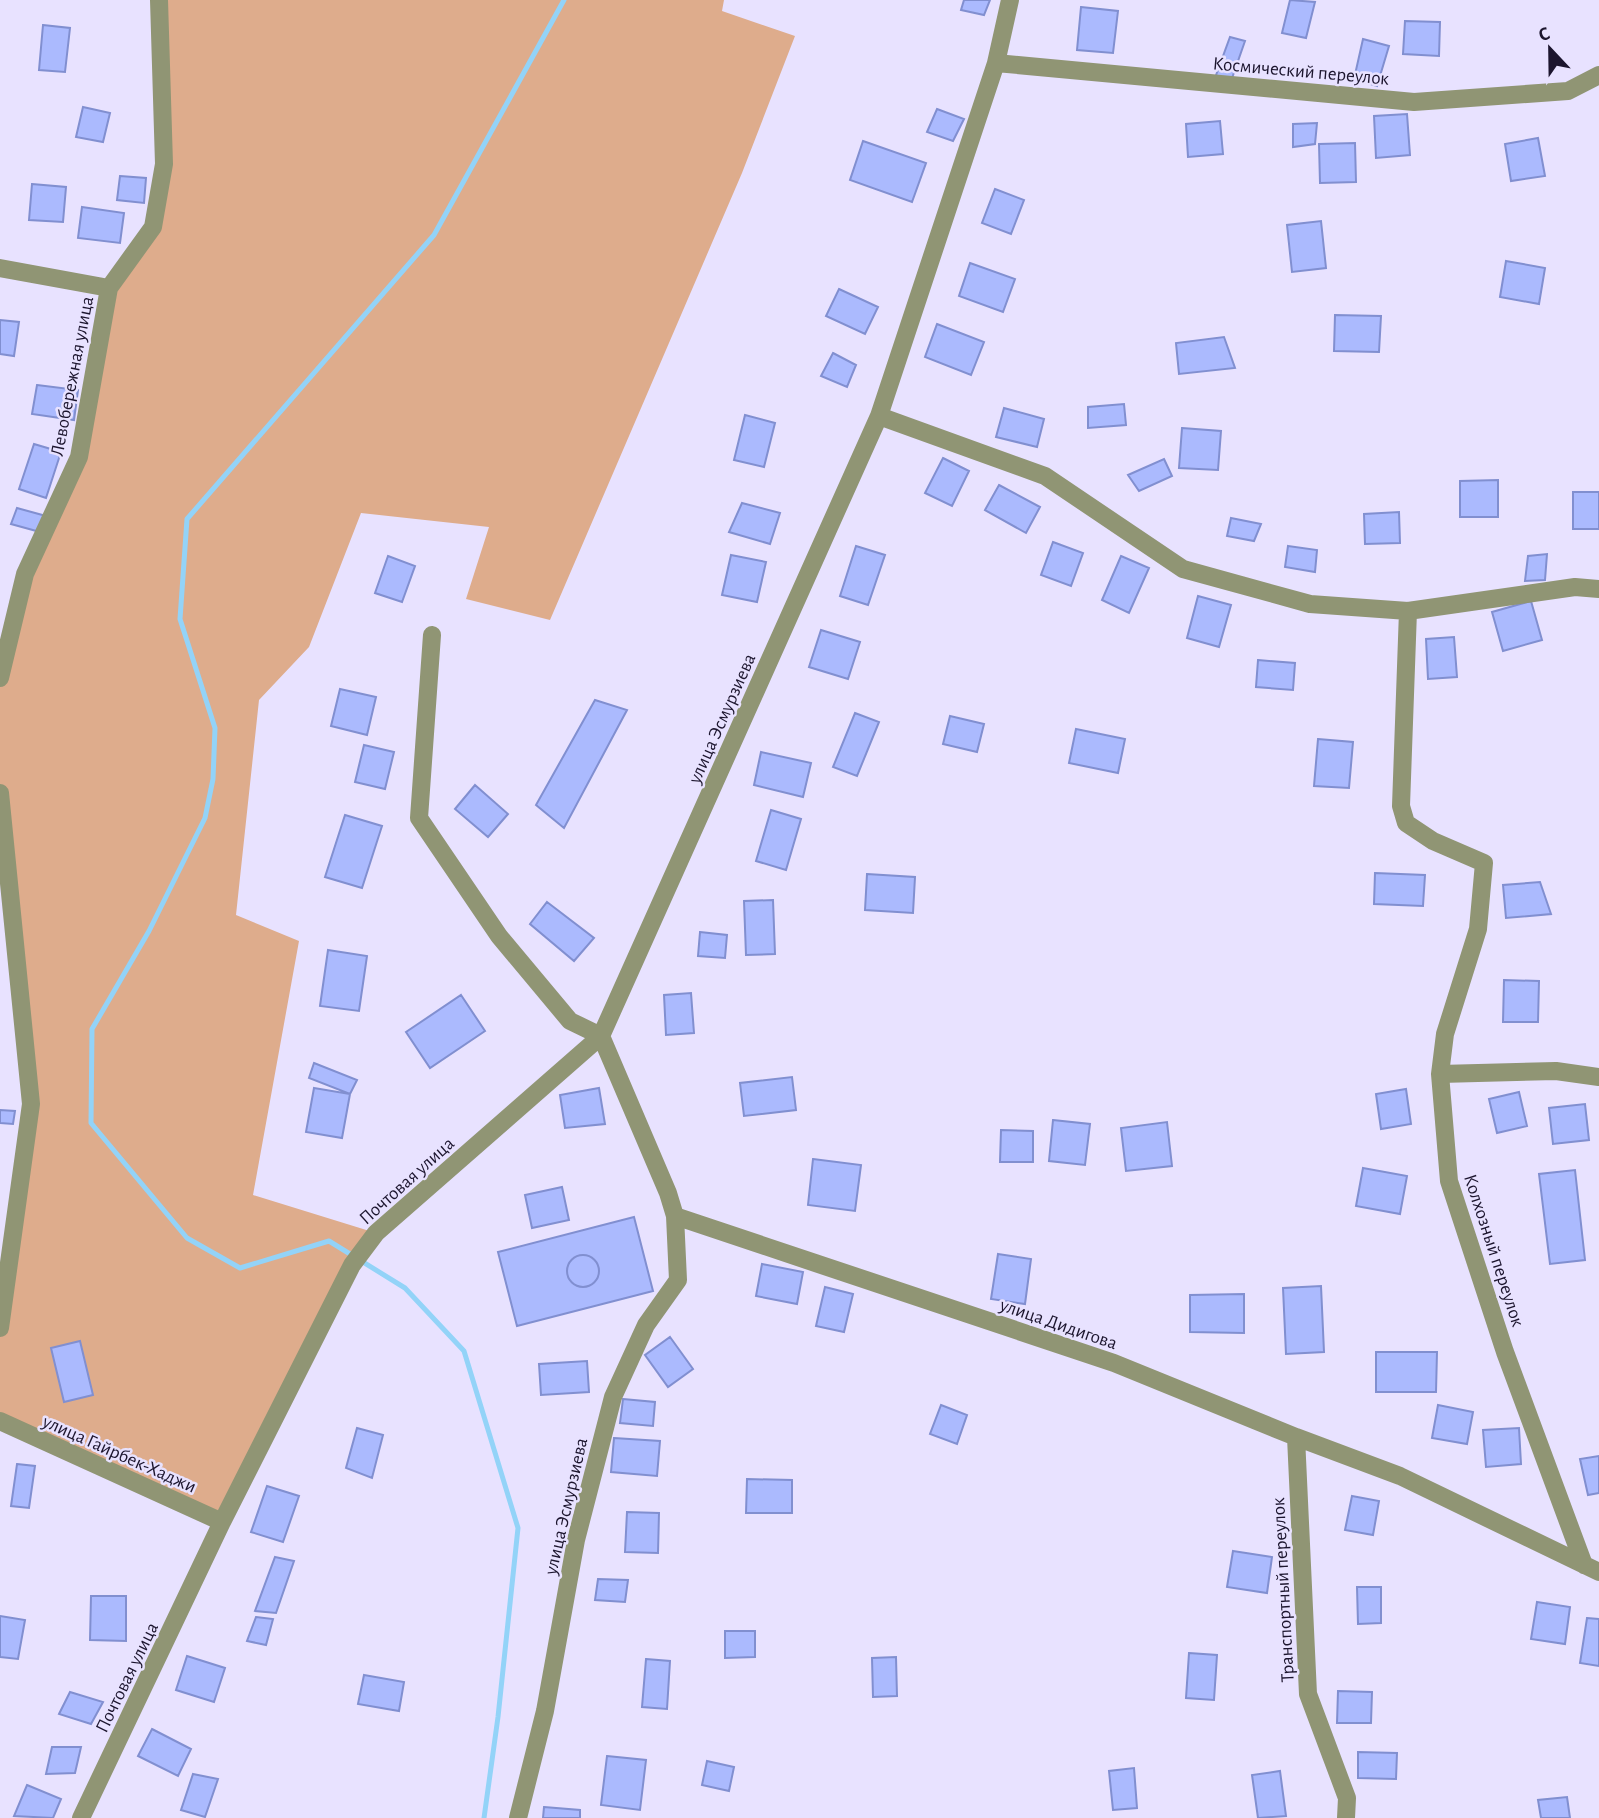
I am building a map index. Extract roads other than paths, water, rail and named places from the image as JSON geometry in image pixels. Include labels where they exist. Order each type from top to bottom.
[{"type":"street","name":"Левобережная улица","points":[[0,678],[25,574],[79,457],[109,288],[153,227],[164,164],[159,0]]},
{"type":"street","name":"улица Эсмурзиева","points":[[601,1037],[879,416],[996,63],[1010,0]]},
{"type":"street","name":"Космический переулок","points":[[996,63],[1414,102],[1569,91],[1599,75]]},
{"type":"street","points":[[0,268],[109,288]]},
{"type":"street","points":[[879,416],[1045,476],[1183,569],[1310,604],[1408,611],[1575,587],[1599,589]]},
{"type":"street","name":"Колхозный переулок","points":[[1408,611],[1401,798],[1406,823],[1433,841],[1485,863],[1478,929],[1445,1034],[1440,1074],[1449,1181],[1505,1352],[1591,1568]]},
{"type":"street","points":[[432,635],[419,818],[499,936],[570,1021],[601,1037],[668,1193],[675,1216]]},
{"type":"street","points":[[0,793],[31,1104],[0,1328]]},
{"type":"street","name":"Почтовая улица","points":[[81,1818],[222,1522],[362,1249],[376,1233],[601,1037]]},
{"type":"street","points":[[1440,1074],[1556,1071],[1599,1077]]},
{"type":"street","name":"улица Эсмурзиева","points":[[518,1818],[545,1710],[576,1540],[613,1397],[646,1325],[678,1280],[675,1216]]},
{"type":"street","name":"улица Дидигова","points":[[675,1216],[1114,1363],[1400,1476],[1591,1568]]},
{"type":"street","name":"улица Гайрбек-Хаджи","points":[[0,1421],[222,1522]]},
{"type":"street","name":"Транспортный переулок","points":[[1296,1437],[1308,1694],[1347,1798],[1346,1818]]},
{"type":"waterway","points":[[484,1818],[498,1717],[518,1528],[464,1351],[405,1288],[329,1241],[240,1268],[187,1238],[91,1123],[92,1029],[149,931],[205,818],[213,779],[215,728],[180,619],[187,519],[434,235],[564,0]]}]
